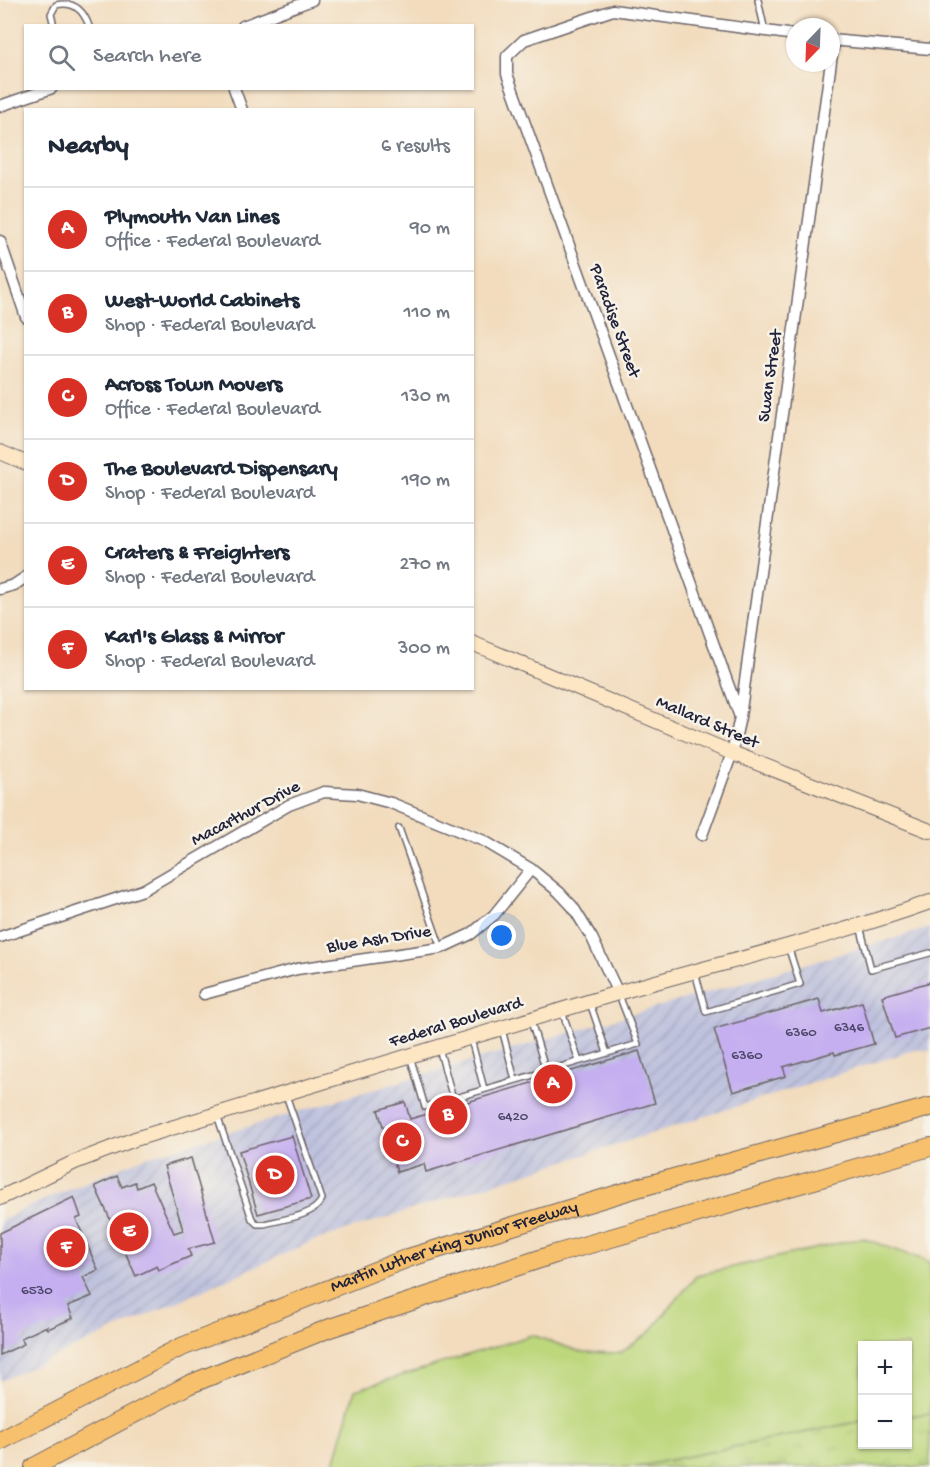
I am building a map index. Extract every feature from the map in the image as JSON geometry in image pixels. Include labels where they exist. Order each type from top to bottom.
[{"type":"highway","name":"Martin Luther King Junior Freeway","points":[[0,1441],[179,1348],[408,1258],[641,1187],[930,1107]]},
{"type":"highway","name":"Martin Luther King Junior Freeway","points":[[34,1467],[188,1385],[330,1328],[555,1254],[930,1147]]},
{"type":"main road","points":[[0,452],[24,462]]},
{"type":"main road","name":"Mallard Street","points":[[474,644],[732,753],[930,831]]},
{"type":"main road","name":"Federal Boulevard","points":[[0,1198],[75,1162],[135,1140],[618,993],[860,926],[930,902]]},
{"type":"street","points":[[248,24],[312,0]]},
{"type":"street","points":[[611,5],[786,34]]},
{"type":"street","name":"Paradise Street","points":[[611,5],[524,40],[507,56],[507,74],[740,717]]},
{"type":"street","points":[[840,41],[930,49]]},
{"type":"street","name":"Swan Street","points":[[702,835],[732,753],[740,717],[829,72]]},
{"type":"street","points":[[0,106],[46,90]]},
{"type":"street","points":[[235,90],[241,108]]},
{"type":"street","points":[[0,241],[24,311]]},
{"type":"street","points":[[0,589],[14,585],[24,578]]},
{"type":"street","name":"Macarthur Drive","points":[[0,937],[143,890],[289,805],[324,792],[357,794],[392,803],[484,841],[531,868],[573,906],[618,993]]},
{"type":"street","name":"Blue Ash Drive","points":[[204,994],[297,969],[441,948],[471,934],[494,915],[531,868]]},
{"type":"lane","points":[[758,0],[765,31]]},
{"type":"lane","points":[[54,24],[51,14],[56,5],[66,3],[79,7],[88,24]]},
{"type":"lane","points":[[399,828],[441,948]]},
{"type":"lane","points":[[860,926],[871,969],[930,953]]},
{"type":"lane","points":[[695,971],[706,1012],[800,984],[788,946]]},
{"type":"lane","points":[[410,1056],[425,1107],[638,1044],[618,993]]},
{"type":"lane","points":[[590,1002],[607,1053]]},
{"type":"lane","points":[[562,1010],[579,1061]]},
{"type":"lane","points":[[530,1019],[546,1071]]},
{"type":"lane","points":[[501,1028],[515,1080]]},
{"type":"lane","points":[[470,1037],[484,1089]]},
{"type":"lane","points":[[439,1047],[453,1099]]},
{"type":"lane","points":[[217,1115],[252,1219],[257,1224],[264,1224],[311,1211],[319,1206],[322,1199],[286,1093]]},
{"type":"shaded area","points":[[930,928],[930,1051],[917,1049],[313,1241],[0,1381],[0,1221],[32,1205],[143,1158]]},
{"type":"green space","points":[[862,1238],[930,1262],[930,1414],[912,1416],[912,1341],[858,1341],[858,1422],[636,1467],[333,1467],[355,1390],[532,1335],[581,1352],[620,1353],[650,1332],[697,1275]]},
{"type":"green space","points":[[930,1414],[930,1467],[636,1467],[858,1422],[858,1449],[912,1449],[912,1416]]},
{"type":"building","points":[[930,982],[930,1028],[895,1038],[882,996]]},
{"type":"building","points":[[819,999],[823,1013],[862,1002],[874,1044],[835,1055],[834,1052],[783,1067],[786,1076],[733,1092],[714,1029]]},
{"type":"building","points":[[639,1051],[655,1103],[426,1172],[424,1164],[397,1172],[378,1110],[405,1102],[410,1119]]},
{"type":"building","points":[[292,1136],[311,1199],[258,1214],[239,1151]]},
{"type":"building","points":[[191,1158],[215,1242],[188,1249],[191,1256],[159,1270],[157,1266],[136,1276],[95,1186],[117,1176],[122,1187],[135,1182],[137,1188],[151,1182],[174,1233],[183,1230],[164,1166]]},
{"type":"building","points":[[74,1197],[81,1217],[76,1219],[98,1270],[83,1277],[92,1296],[68,1306],[73,1318],[48,1329],[47,1326],[21,1338],[24,1344],[0,1355],[0,1233]]},
{"type":"place","name":"Plymouth Van Lines","points":[[553,1084]]},
{"type":"place","name":"West-World Cabinets","points":[[448,1115]]},
{"type":"place","name":"Across Town Movers","points":[[402,1142]]},
{"type":"place","name":"The Boulevard Dispensary","points":[[275,1175]]},
{"type":"place","name":"Craters & Freighters","points":[[129,1232]]},
{"type":"place","name":"Karl's Glass & Mirror","points":[[66,1248]]}]
